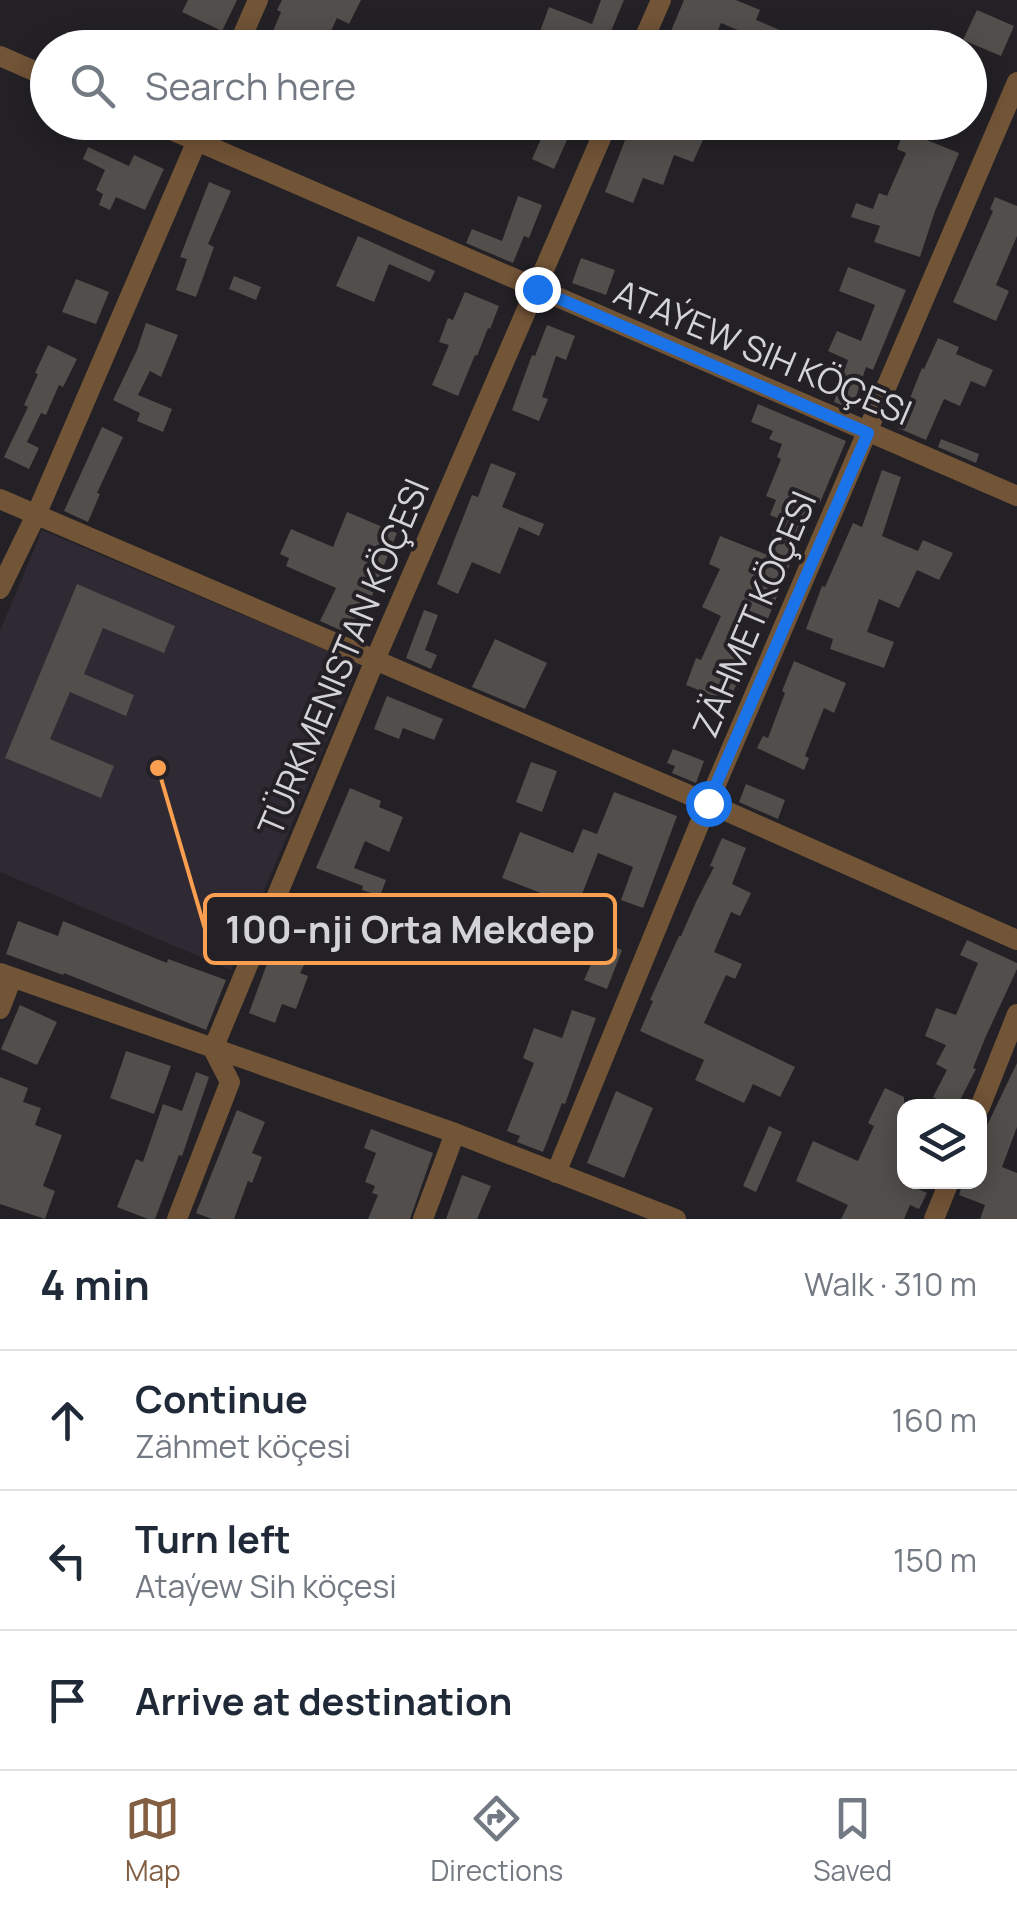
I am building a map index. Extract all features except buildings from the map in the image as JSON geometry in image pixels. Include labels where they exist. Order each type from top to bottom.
[{"type":"street","points":[[245,30],[258,0]]},
{"type":"street","points":[[648,30],[661,0]]},
{"type":"street","points":[[0,56],[30,69]]},
{"type":"street","name":"ZÄHMET KÖÇESI","points":[[556,1172],[708,803],[1017,82]]},
{"type":"street","points":[[0,589],[36,515],[197,140]]},
{"type":"street","name":"ATAÝEW SIH KÖÇESI","points":[[217,140],[537,289],[1017,496]]},
{"type":"street","name":"TÜRKMENISTAN KÖÇESI","points":[[214,1048],[375,660],[600,140]]},
{"type":"street","points":[[0,499],[1017,940]]},
{"type":"street","points":[[0,1010],[6,976],[455,1133],[676,1219]]},
{"type":"street","points":[[983,1099],[1017,1014]]},
{"type":"street","points":[[177,1219],[230,1082],[214,1048]]},
{"type":"street","points":[[423,1219],[455,1133]]},
{"type":"street","points":[[934,1219],[946,1189]]},
{"type":"shaded area","points":[[42,530],[359,664],[231,970],[0,872],[0,631]]},
{"type":"place","name":"100-nji Orta Mekdep","points":[[158,768]]},
{"type":"route","points":[[537,289],[868,433],[708,803]]}]
